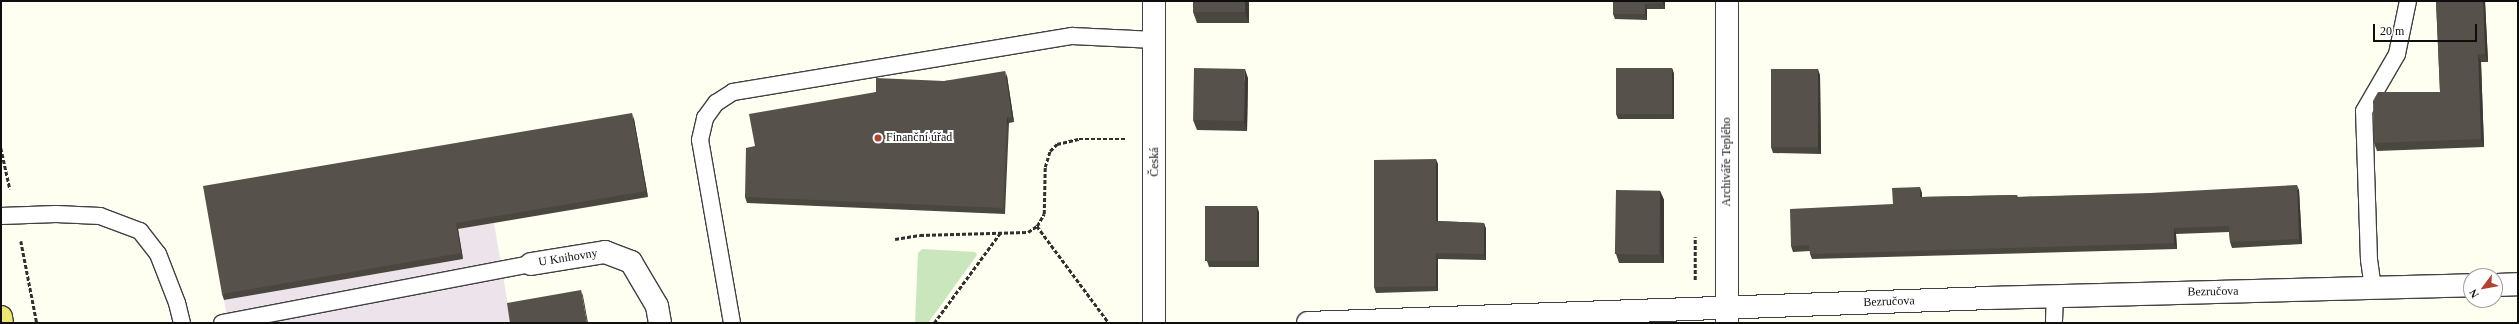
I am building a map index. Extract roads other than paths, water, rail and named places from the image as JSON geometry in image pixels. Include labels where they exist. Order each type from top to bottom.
[{"type":"main road","points":[[1,317],[2,323]]},
{"type":"street","name":"Česká","points":[[1154,1],[1154,323]]},
{"type":"street","name":"Archiváře Teplého","points":[[1727,1],[1727,315]]},
{"type":"street","name":"U Knihovny","points":[[531,264],[605,252],[631,262],[657,306],[660,323]]},
{"type":"street","points":[[2503,284],[2518,284]]},
{"type":"street","name":"Bezručova","points":[[1308,323],[1727,315],[2055,296],[2463,285]]},
{"type":"lane","points":[[2374,288],[2369,260],[2364,112],[2397,54],[2408,1]]},
{"type":"lane","points":[[732,323],[700,140],[705,118],[716,103],[733,92],[1072,36],[1155,40]]},
{"type":"lane","points":[[8,216],[100,216],[140,231],[158,254],[177,303],[182,323]]},
{"type":"lane","points":[[222,323],[531,264]]},
{"type":"lane","points":[[2054,321],[2055,296]]},
{"type":"place","name":"Finanční úřad","points":[[878,138]]}]
